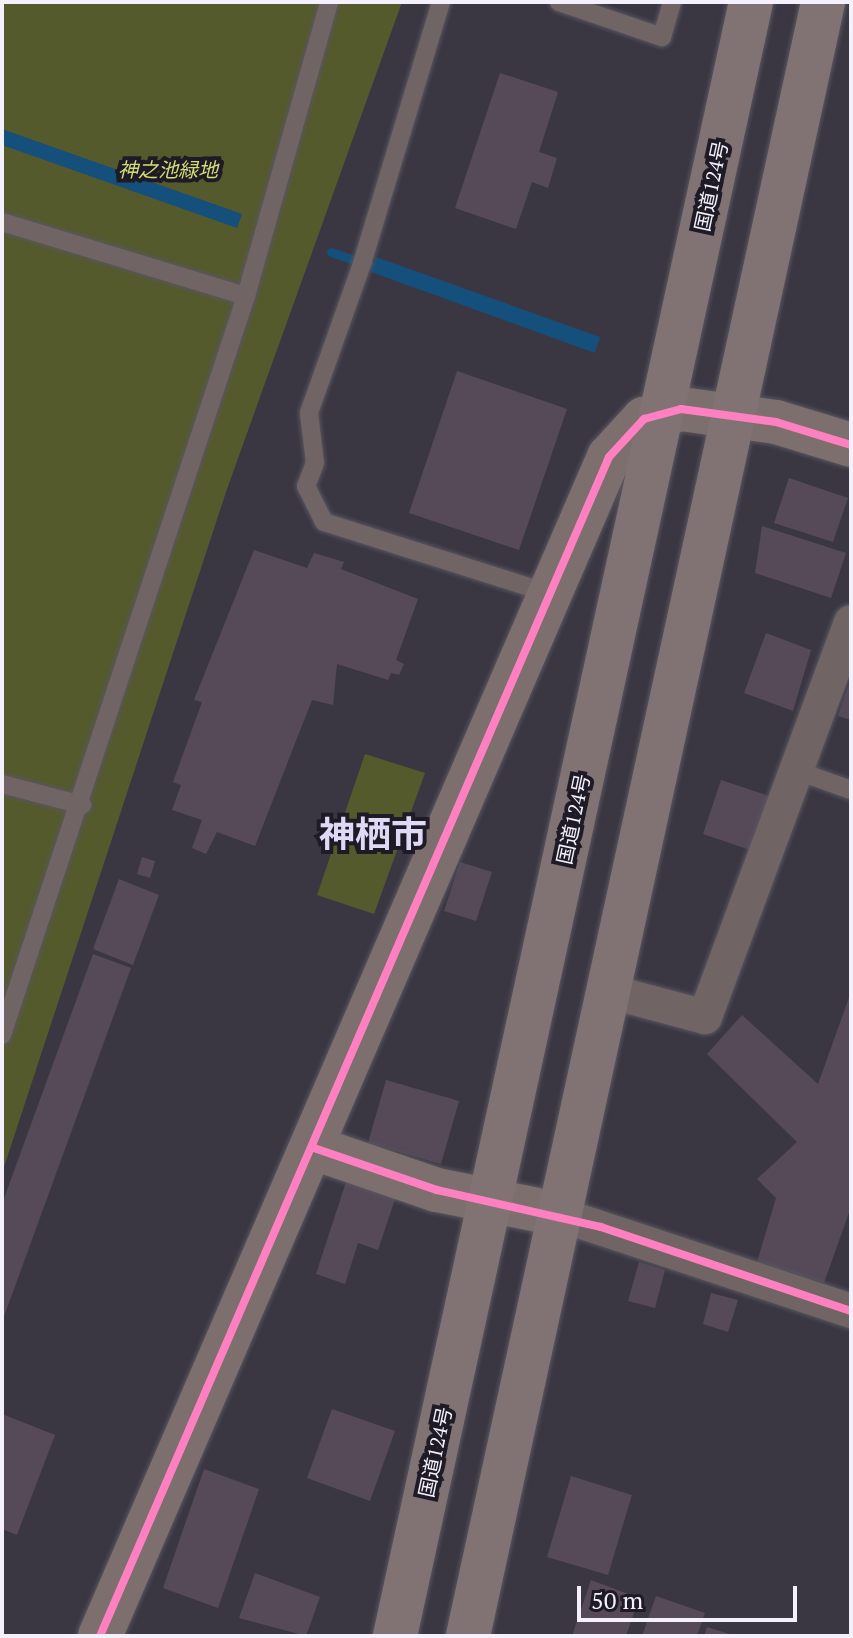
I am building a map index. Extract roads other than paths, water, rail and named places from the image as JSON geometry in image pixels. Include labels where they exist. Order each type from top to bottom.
[{"type":"highway","name":"国道124号","points":[[395,1636],[751,2]]},
{"type":"highway","points":[[468,1636],[823,2]]},
{"type":"street","points":[[100,1636],[314,1148],[548,593],[609,457],[627,433],[661,413],[734,414],[851,445]]},
{"type":"street","points":[[608,991],[705,1017],[851,622]]},
{"type":"street","points":[[314,1148],[489,1202],[558,1214],[851,1311]]},
{"type":"lane","points":[[2,1035],[82,805],[246,296],[329,2]]},
{"type":"lane","points":[[441,2],[369,241],[309,413],[315,463],[306,486],[312,508],[324,522],[548,593]]},
{"type":"lane","points":[[559,2],[662,37],[672,2]]},
{"type":"lane","points":[[2,222],[246,296]]},
{"type":"lane","points":[[798,771],[851,790]]},
{"type":"lane","points":[[2,784],[82,805]]},
{"type":"water","points":[[2,129],[242,214],[237,228],[2,145]]},
{"type":"water","points":[[376,257],[600,337],[595,353],[371,272]]},
{"type":"waterway","points":[[331,252],[383,270]]},
{"type":"district","name":"神栖市","points":[[373,834]]},
{"type":"park label","name":"神之池緑地","points":[[168,169]]}]
